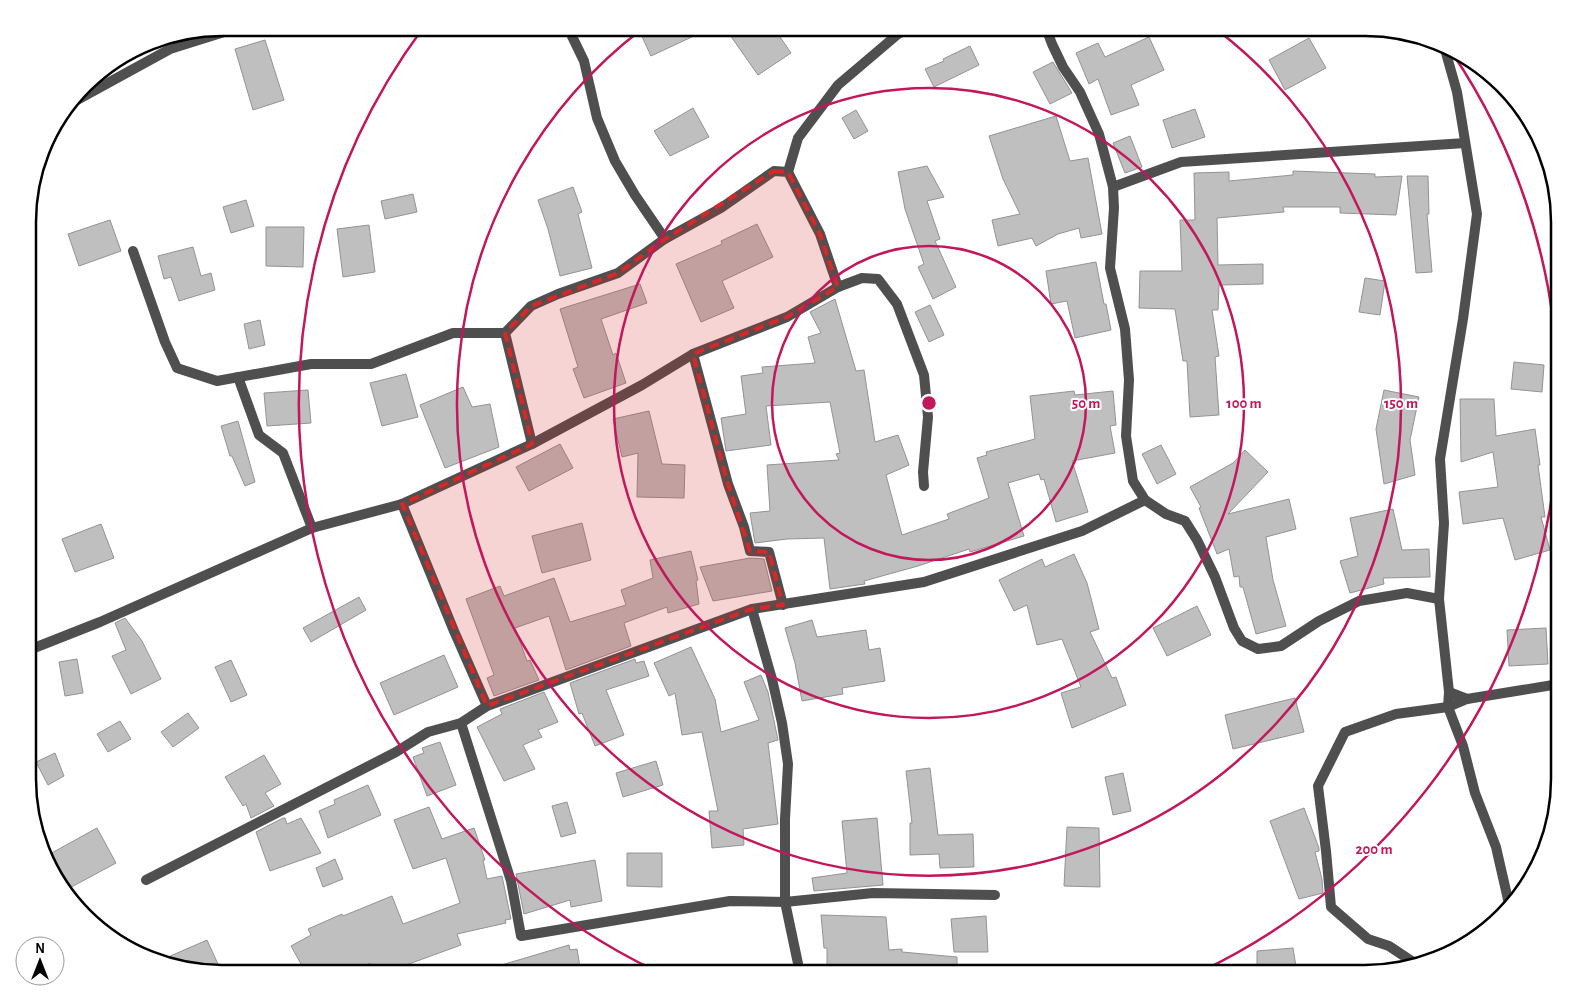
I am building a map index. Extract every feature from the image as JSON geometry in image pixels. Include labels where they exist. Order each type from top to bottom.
[{"type":"street","points":[[572,36],[584,61],[597,118],[615,161],[635,195],[665,239]]},
{"type":"street","points":[[838,287],[820,234],[788,172],[798,138],[838,85],[896,36]]},
{"type":"street","points":[[1049,36],[1063,67],[1080,92],[1098,134],[1113,187],[1114,208],[1110,268],[1125,329],[1130,380],[1126,436],[1133,481],[1145,500],[1166,514],[1185,521],[1197,540],[1215,577],[1234,628],[1242,641],[1258,649],[1281,646],[1319,621],[1359,602],[1407,593],[1439,599]]},
{"type":"street","points":[[88,94],[170,50],[209,37]]},
{"type":"street","points":[[1446,55],[1457,92],[1477,214],[1463,319],[1440,459],[1444,523],[1439,599],[1449,692],[1448,707],[1463,746],[1475,793],[1496,847],[1508,898]]},
{"type":"street","points":[[1113,187],[1181,162],[1465,143]]},
{"type":"street","points":[[133,251],[165,342],[178,368],[217,381],[311,364],[371,364],[452,333],[505,333],[531,306],[558,294],[618,273],[665,239],[721,208],[774,171],[788,172]]},
{"type":"street","points":[[36,647],[100,622],[312,528],[402,504],[532,444],[642,385],[693,354],[787,317],[838,287],[862,278],[878,279],[897,304],[924,375],[928,417],[923,472],[924,486]]},
{"type":"street","points":[[505,333],[532,444]]},
{"type":"street","points":[[693,354],[728,484],[744,527],[750,551],[769,552],[783,605]]},
{"type":"street","points":[[238,377],[259,435],[283,453],[312,528]]},
{"type":"street","points":[[146,880],[396,752],[428,732],[461,723],[487,706],[752,610],[924,582],[1082,532],[1145,500]]},
{"type":"street","points":[[402,504],[487,706]]},
{"type":"street","points":[[752,610],[772,679],[782,723],[788,764],[785,819],[785,902],[798,965]]},
{"type":"street","points":[[1409,959],[1388,946],[1368,938],[1331,906],[1318,786],[1345,732],[1396,714],[1448,707],[1467,699],[1551,685]]},
{"type":"street","points":[[1449,692],[1467,699]]},
{"type":"street","points":[[461,723],[511,881],[521,936],[730,901],[785,902],[873,893],[995,895]]},
{"type":"highlighted area","points":[[774,171],[788,172],[820,234],[838,287],[787,317],[693,354],[728,484],[750,551],[769,552],[783,605],[752,609],[487,706],[402,504],[532,444],[505,333],[531,306],[618,273],[665,239]]},
{"type":"building","points":[[642,36],[694,36],[651,56]]},
{"type":"building","points":[[731,36],[779,36],[791,53],[758,75]]},
{"type":"building","points":[[1149,37],[1164,70],[1131,85],[1139,105],[1111,115],[1098,79],[1089,84],[1076,53],[1098,43],[1105,57]]},
{"type":"building","points":[[1309,38],[1326,68],[1285,90],[1269,60]]},
{"type":"building","points":[[265,40],[284,100],[253,110],[235,49]]},
{"type":"building","points":[[970,46],[979,65],[934,87],[925,69],[944,61],[943,59]]},
{"type":"building","points":[[1053,62],[1072,93],[1050,104],[1033,72]]},
{"type":"building","points":[[693,108],[709,137],[670,156],[654,131]]},
{"type":"building","points":[[1195,109],[1205,137],[1172,148],[1163,120]]},
{"type":"building","points":[[856,110],[868,131],[854,139],[842,118]]},
{"type":"building","points":[[1056,116],[1070,161],[1088,158],[1102,234],[1081,238],[1079,228],[1058,234],[1036,246],[1032,238],[998,246],[992,220],[1020,214],[1003,179],[989,136]]},
{"type":"building","points":[[1130,136],[1142,167],[1125,173],[1113,143]]},
{"type":"building","points":[[927,166],[944,197],[927,201],[940,239],[935,241],[956,287],[933,299],[918,267],[924,264],[905,209],[898,172]]},
{"type":"building","points":[[1293,171],[1375,174],[1375,177],[1402,176],[1396,215],[1340,213],[1340,207],[1283,207],[1284,212],[1217,218],[1218,265],[1263,264],[1263,284],[1219,285],[1218,310],[1212,310],[1219,356],[1215,357],[1219,415],[1190,417],[1187,361],[1183,361],[1175,309],[1139,308],[1140,271],[1182,271],[1180,220],[1195,220],[1194,173],[1229,172],[1229,181],[1293,175]]},
{"type":"building","points":[[1407,176],[1428,176],[1429,214],[1427,214],[1432,272],[1416,273]]},
{"type":"building","points":[[573,187],[582,212],[578,214],[592,268],[560,276],[548,229],[538,200]]},
{"type":"building","points":[[413,194],[417,212],[385,219],[381,201]]},
{"type":"building","points":[[246,200],[254,226],[231,233],[223,207]]},
{"type":"building","points":[[110,220],[121,251],[79,266],[68,234]]},
{"type":"building","points":[[757,224],[773,257],[722,281],[734,308],[701,322],[676,264],[722,244],[721,241]]},
{"type":"building","points":[[369,225],[375,272],[343,277],[337,229]]},
{"type":"building","points":[[266,227],[304,227],[303,267],[266,266]]},
{"type":"building","points":[[193,247],[201,276],[211,273],[215,290],[179,301],[171,277],[164,279],[158,256]]},
{"type":"building","points":[[1096,262],[1111,330],[1075,338],[1067,301],[1051,304],[1046,271]]},
{"type":"building","points":[[1365,278],[1385,281],[1380,315],[1359,312]]},
{"type":"building","points":[[640,284],[647,303],[601,319],[613,355],[616,353],[626,383],[584,398],[573,369],[578,367],[560,309]]},
{"type":"building","points":[[835,299],[856,371],[864,370],[875,442],[898,435],[909,465],[886,475],[902,535],[949,519],[947,514],[989,498],[977,458],[987,455],[986,452],[1035,439],[1030,396],[1074,391],[1075,395],[1113,391],[1116,425],[1110,426],[1115,453],[1072,461],[1088,512],[1056,522],[1044,479],[1041,480],[1039,474],[1008,483],[1024,536],[970,552],[969,549],[864,581],[865,584],[830,589],[824,538],[787,539],[755,543],[750,513],[770,511],[767,465],[839,460],[836,454],[840,453],[830,402],[766,406],[771,445],[726,451],[721,418],[746,414],[741,376],[763,373],[762,367],[815,363],[808,337],[821,333],[810,312]]},
{"type":"building","points":[[930,305],[944,335],[929,342],[915,312]]},
{"type":"building","points":[[260,320],[265,345],[249,349],[244,324]]},
{"type":"building","points":[[1514,362],[1544,365],[1542,392],[1511,389]]},
{"type":"building","points":[[406,374],[418,417],[382,426],[370,383]]},
{"type":"building","points":[[463,387],[472,407],[490,404],[499,447],[445,468],[420,405]]},
{"type":"building","points":[[308,390],[311,423],[267,426],[264,393]]},
{"type":"building","points":[[1384,390],[1419,397],[1410,440],[1415,475],[1384,484],[1376,429]]},
{"type":"building","points":[[1460,399],[1494,399],[1496,436],[1535,429],[1545,517],[1541,517],[1550,550],[1515,560],[1503,518],[1463,524],[1459,492],[1498,487],[1493,452],[1461,462]]},
{"type":"building","points":[[649,411],[662,464],[685,465],[684,498],[637,497],[638,453],[622,457],[613,419]]},
{"type":"building","points":[[238,421],[255,482],[245,486],[232,456],[230,456],[221,426]]},
{"type":"building","points":[[560,444],[573,468],[529,491],[516,467]]},
{"type":"building","points":[[1161,445],[1176,474],[1157,484],[1142,454]]},
{"type":"building","points":[[1245,450],[1268,472],[1228,514],[1289,499],[1296,529],[1266,537],[1273,580],[1286,626],[1256,634],[1243,587],[1240,587],[1239,576],[1234,577],[1229,549],[1217,554],[1199,508],[1201,507],[1190,487],[1233,463]]},
{"type":"building","points":[[1393,509],[1402,550],[1429,549],[1430,577],[1383,578],[1384,584],[1350,593],[1340,561],[1358,556],[1350,518]]},
{"type":"building","points":[[582,523],[591,560],[542,573],[532,536]]},
{"type":"building","points":[[101,524],[114,558],[75,572],[62,539]]},
{"type":"building","points":[[691,551],[698,580],[696,581],[699,604],[668,613],[667,607],[624,623],[631,646],[566,670],[549,616],[515,628],[527,661],[530,660],[539,680],[494,696],[487,678],[494,675],[466,599],[500,586],[504,596],[554,578],[570,622],[626,605],[621,590],[653,578],[650,560]]},
{"type":"building","points":[[1074,554],[1087,583],[1099,629],[1090,632],[1112,678],[1116,677],[1126,705],[1072,728],[1061,693],[1081,687],[1062,639],[1037,645],[1027,605],[1014,611],[999,580],[1042,559],[1045,567]]},
{"type":"building","points":[[750,558],[764,559],[772,591],[713,601],[700,567]]},
{"type":"building","points":[[359,597],[366,610],[311,642],[303,628]]},
{"type":"building","points":[[1197,606],[1211,635],[1167,656],[1153,628]]},
{"type":"building","points":[[125,618],[142,641],[161,679],[131,694],[112,656],[126,650],[115,623]]},
{"type":"building","points":[[812,620],[817,637],[866,630],[869,650],[880,648],[885,681],[842,688],[843,694],[802,701],[795,663],[785,628]]},
{"type":"building","points":[[1546,628],[1548,664],[1509,666],[1507,630]]},
{"type":"building","points":[[691,647],[715,699],[721,732],[759,720],[744,682],[761,675],[768,692],[778,740],[768,743],[778,824],[743,829],[744,845],[712,848],[709,811],[718,811],[702,732],[682,735],[675,693],[669,696],[654,663]]},
{"type":"building","points":[[444,655],[458,687],[394,715],[380,683]]},
{"type":"building","points":[[77,659],[83,693],[65,696],[59,662]]},
{"type":"building","points":[[635,659],[636,663],[644,661],[649,676],[606,690],[624,735],[595,746],[582,713],[579,714],[570,683]]},
{"type":"building","points":[[231,660],[247,695],[231,702],[215,667]]},
{"type":"building","points":[[544,692],[558,722],[538,730],[542,737],[523,745],[535,769],[504,781],[477,727],[502,714],[500,709]]},
{"type":"building","points":[[1295,698],[1304,732],[1233,749],[1225,715]]},
{"type":"building","points":[[188,713],[199,728],[173,747],[161,732]]},
{"type":"building","points":[[120,721],[131,739],[108,752],[97,734]]},
{"type":"building","points":[[440,742],[456,785],[427,796],[413,757],[424,753],[422,748]]},
{"type":"building","points":[[55,753],[64,776],[48,785],[36,762]]},
{"type":"building","points":[[264,755],[281,784],[265,793],[274,806],[251,818],[246,804],[243,806],[225,777]]},
{"type":"building","points":[[656,761],[663,785],[623,797],[616,773]]},
{"type":"building","points":[[930,768],[938,835],[973,834],[974,867],[940,868],[939,854],[910,855],[910,823],[912,823],[906,771]]},
{"type":"building","points":[[1123,773],[1131,811],[1113,815],[1105,777]]},
{"type":"building","points":[[368,785],[381,815],[328,838],[319,811],[335,804],[334,800]]},
{"type":"building","points":[[567,802],[576,833],[561,837],[552,806]]},
{"type":"building","points":[[429,807],[442,839],[474,828],[485,860],[483,860],[487,879],[502,876],[511,919],[505,920],[506,923],[457,934],[461,945],[406,965],[371,965],[370,963],[367,965],[302,965],[291,946],[311,935],[308,929],[342,914],[343,916],[392,896],[403,924],[460,903],[446,858],[413,869],[394,820]]},
{"type":"building","points":[[1304,808],[1319,848],[1319,851],[1315,852],[1322,879],[1323,893],[1299,899],[1270,821]]},
{"type":"building","points":[[285,818],[287,824],[301,818],[321,853],[270,871],[256,832]]},
{"type":"building","points":[[877,818],[883,885],[814,891],[812,878],[847,873],[842,821]]},
{"type":"building","points":[[1067,827],[1099,828],[1100,887],[1064,886]]},
{"type":"building","points":[[97,828],[116,863],[71,887],[51,853]]},
{"type":"building","points":[[627,853],[662,853],[662,887],[627,886]]},
{"type":"building","points":[[335,859],[343,879],[323,887],[316,868]]},
{"type":"building","points":[[595,860],[602,901],[571,907],[570,900],[524,914],[516,874]]},
{"type":"building","points":[[821,915],[886,917],[889,950],[902,949],[902,952],[957,957],[957,965],[827,965],[827,948],[824,948]]},
{"type":"building","points":[[986,916],[988,952],[954,952],[951,919]]},
{"type":"building","points":[[207,940],[218,965],[198,963],[169,957]]},
{"type":"building","points":[[569,945],[570,950],[577,949],[580,965],[502,965]]},
{"type":"building","points":[[1293,948],[1296,965],[1257,965],[1257,951]]}]
